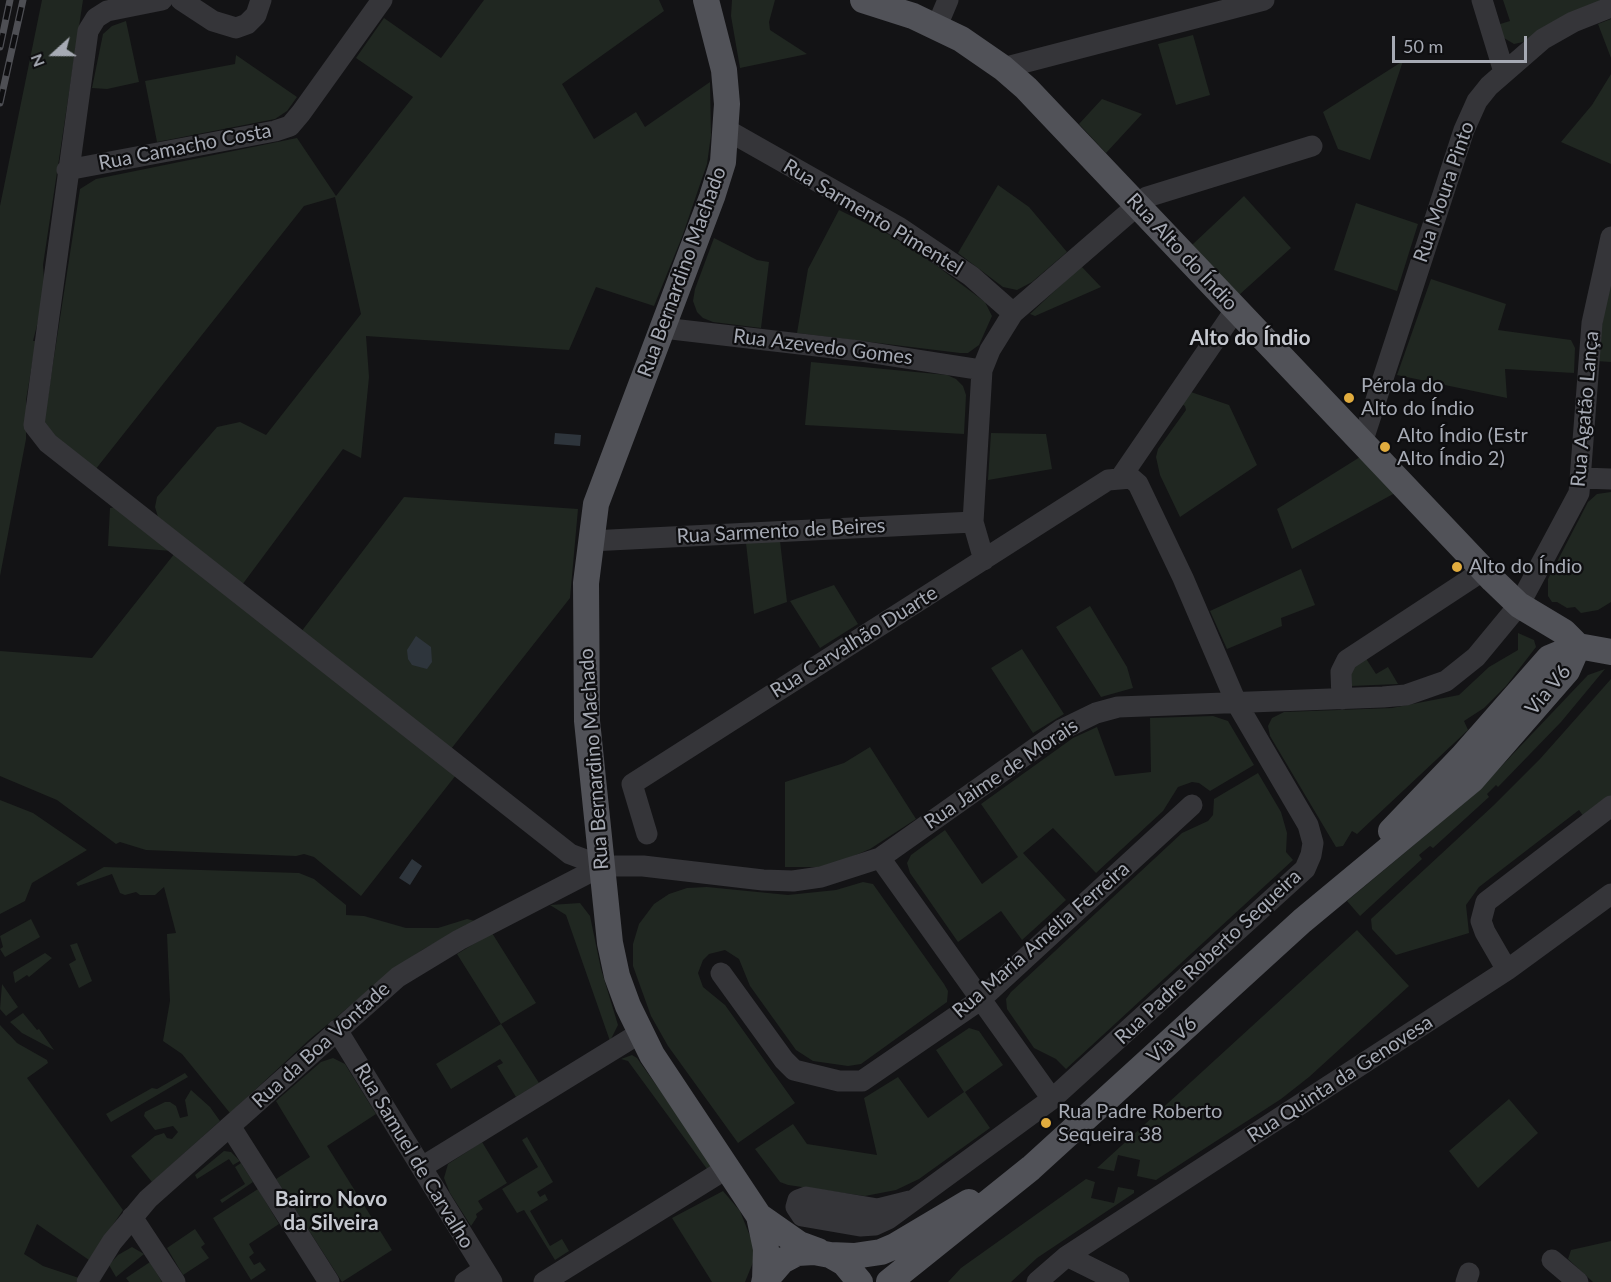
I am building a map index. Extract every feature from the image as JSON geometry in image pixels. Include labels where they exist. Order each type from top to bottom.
[{"type":"main road","name":"Rua Bernardino Machado","points":[[706,0],[724,70],[727,130],[723,162],[712,197],[596,504],[590,541],[586,594],[587,721],[610,943],[617,976],[640,1033],[652,1055],[729,1167],[759,1216],[766,1249],[764,1281]]},
{"type":"main road","name":"Rua Alto do Índio","points":[[863,0],[937,26],[981,51],[1003,68],[1049,111],[1519,605],[1564,632],[1578,646],[1611,652]]},
{"type":"main road","name":"Via V6","points":[[889,1282],[1042,1158],[1302,921],[1448,802],[1485,768],[1527,715],[1567,671],[1578,646]]},
{"type":"main road","name":"Via V6","points":[[764,1281],[775,1266],[788,1257],[803,1252],[869,1255],[895,1246],[1042,1158]]},
{"type":"main road","name":"Rua Bernardino Machado","points":[[759,1216],[799,1244],[826,1254]]},
{"type":"main road","points":[[826,1254],[848,1266],[860,1282]]},
{"type":"street","points":[[162,0],[107,11],[96,18],[88,31],[33,416],[39,435],[570,854],[602,866]]},
{"type":"street","points":[[181,0],[213,21],[236,28],[247,24],[256,15],[261,0]]},
{"type":"street","name":"Rua Camacho Costa","points":[[67,170],[275,131],[290,126],[302,113],[382,0]]},
{"type":"street","points":[[937,26],[948,0]]},
{"type":"street","points":[[1003,68],[1264,0]]},
{"type":"street","points":[[1482,0],[1504,72]]},
{"type":"street","name":"Rua Moura Pinto","points":[[1362,442],[1464,130],[1477,101],[1504,72],[1557,30],[1611,7]]},
{"type":"street","name":"Rua Sarmento Pimentel","points":[[727,130],[900,228],[971,276],[1013,313]]},
{"type":"street","points":[[984,560],[973,522],[982,370],[990,350],[1013,313],[1136,204],[1157,192],[1312,146]]},
{"type":"street","name":"Rua Agatão Lança","points":[[1519,605],[1573,507],[1582,478],[1592,323],[1611,237]]},
{"type":"street","points":[[1121,477],[1236,309]]},
{"type":"street","name":"Rua Azevedo Gomes","points":[[663,327],[860,351],[982,370]]},
{"type":"street","name":"Rua Carvalhão Duarte","points":[[647,834],[632,784],[1108,480],[1121,477]]},
{"type":"street","name":"Rua Padre Roberto Sequeira","points":[[863,1217],[909,1201],[1052,1099],[1305,869],[1313,843],[1308,825],[1236,702],[1188,588],[1138,484],[1131,478],[1121,477]]},
{"type":"street","points":[[1582,478],[1611,479]]},
{"type":"street","name":"Rua Sarmento de Beires","points":[[590,541],[973,522]]},
{"type":"street","points":[[1342,699],[1341,672],[1347,660],[1484,570]]},
{"type":"street","name":"Rua Jaime de Morais","points":[[602,866],[643,866],[793,881],[821,877],[880,858],[1078,720],[1118,707],[1342,699],[1406,694],[1446,681],[1476,657],[1519,605]]},
{"type":"street","name":"Rua Maria Amélia Ferreira","points":[[722,973],[784,1060],[794,1070],[806,1075],[851,1082],[873,1075],[980,999],[1192,805]]},
{"type":"street","points":[[1507,970],[1481,921],[1486,902],[1611,806]]},
{"type":"street","points":[[880,858],[1052,1099]]},
{"type":"street","name":"Rua da Boa Vontade","points":[[87,1282],[106,1251],[132,1217],[167,1181],[398,977],[425,959],[518,908],[602,866]]},
{"type":"street","name":"Rua Quinta da Genovesa","points":[[1037,1282],[1067,1256],[1507,970],[1611,894]]},
{"type":"street","name":"Rua Samuel de Carvalho","points":[[337,1030],[488,1276]]},
{"type":"street","points":[[422,1167],[640,1033]]},
{"type":"street","points":[[230,1126],[329,1282]]},
{"type":"street","points":[[544,1282],[729,1167]]},
{"type":"street","points":[[132,1217],[175,1282]]},
{"type":"street","points":[[1067,1256],[1119,1282]]},
{"type":"street","points":[[1552,1260],[1578,1282]]},
{"type":"street","points":[[465,1282],[488,1276]]},
{"type":"shaded area","points":[[42,0],[83,0],[43,265],[45,294],[33,341],[36,341],[26,400],[26,439],[0,576],[0,206]]},
{"type":"shaded area","points":[[484,0],[659,0],[664,11],[562,84],[594,139],[636,112],[645,127],[710,82],[711,135],[707,164],[682,237],[654,306],[596,287],[569,350],[366,336],[369,377],[361,458],[343,449],[242,585],[158,517],[155,507],[157,497],[217,427],[240,422],[266,435],[361,314],[335,197],[304,206],[95,470],[43,428],[80,189],[96,179],[297,138],[336,196],[413,97],[356,58],[384,18],[441,58]]},
{"type":"shaded area","points":[[732,0],[775,0],[769,22],[770,30],[807,54],[740,68],[731,16]]},
{"type":"shaded area","points":[[1503,0],[1601,0],[1528,41],[1514,44],[1504,38],[1497,25],[1510,21]]},
{"type":"shaded area","points":[[1611,19],[1611,58],[1598,24]]},
{"type":"shaded area","points":[[126,21],[139,82],[107,89],[92,88],[103,34],[112,26]]},
{"type":"shaded area","points":[[1193,35],[1210,95],[1176,105],[1158,44]]},
{"type":"shaded area","points":[[236,55],[297,97],[287,111],[275,119],[157,142],[145,81],[235,64]]},
{"type":"shaded area","points":[[1403,61],[1370,160],[1338,149],[1323,112]]},
{"type":"shaded area","points":[[1611,74],[1611,164],[1561,142],[1592,105]]},
{"type":"shaded area","points":[[1102,99],[1142,114],[1106,153],[1079,124]]},
{"type":"shaded area","points":[[998,185],[1029,207],[1067,252],[1032,282],[1017,290],[1003,287],[958,253]]},
{"type":"shaded area","points":[[1244,196],[1291,248],[1239,295],[1192,245]]},
{"type":"shaded area","points":[[1356,203],[1418,224],[1397,291],[1334,270]]},
{"type":"shaded area","points":[[839,210],[890,235],[985,302],[992,316],[979,345],[968,353],[960,353],[797,333],[808,269]]},
{"type":"shaded area","points":[[714,238],[757,260],[769,262],[761,328],[713,322],[703,318],[697,312],[693,301],[695,289]]},
{"type":"shaded area","points":[[1081,266],[1101,287],[1035,316],[1030,314]]},
{"type":"shaded area","points":[[1611,271],[1611,362],[1596,361]]},
{"type":"shaded area","points":[[1431,279],[1506,304],[1498,330],[1571,340],[1575,348],[1574,373],[1505,369],[1507,398],[1397,375]]},
{"type":"shaded area","points":[[811,362],[947,375],[956,379],[963,386],[966,395],[964,434],[805,425]]},
{"type":"shaded area","points":[[1185,390],[1229,405],[1257,465],[1180,517],[1160,475],[1156,457],[1158,449],[1186,410],[1185,406],[1177,401]]},
{"type":"shaded area","points":[[555,433],[581,435],[580,446],[554,444]]},
{"type":"shaded area","points":[[991,433],[1046,434],[1052,469],[988,480]]},
{"type":"shaded area","points":[[1360,457],[1395,493],[1292,549],[1277,509]]},
{"type":"shaded area","points":[[1611,492],[1611,602],[1598,610],[1581,613],[1575,607],[1567,608],[1557,602],[1552,602],[1548,596],[1548,579],[1588,502],[1597,494]]},
{"type":"shaded area","points":[[404,497],[578,509],[570,598],[451,749],[301,632]]},
{"type":"shaded area","points":[[117,507],[172,551],[108,546],[110,508]]},
{"type":"shaded area","points":[[780,541],[787,602],[754,614],[746,543]]},
{"type":"shaded area","points":[[175,553],[456,775],[361,896],[314,857],[304,854],[296,856],[146,850],[120,842],[116,844],[57,800],[0,776],[0,651],[92,658]]},
{"type":"shaded area","points":[[1301,569],[1315,605],[1281,618],[1282,626],[1227,649],[1210,611]]},
{"type":"shaded area","points":[[834,585],[858,624],[820,648],[790,601]]},
{"type":"shaded area","points":[[1090,606],[1127,667],[1133,688],[1101,697],[1056,627]]},
{"type":"shaded area","points":[[1518,633],[1534,640],[1536,647],[1506,686],[1484,708],[1464,721],[1468,730],[1357,834],[1352,831],[1343,846],[1336,847],[1270,736],[1268,726],[1272,718],[1284,712],[1392,708],[1459,695],[1489,667],[1518,650]]},
{"type":"shaded area","points":[[416,636],[431,647],[432,662],[427,669],[412,665],[408,659],[407,650]]},
{"type":"shaded area","points":[[1022,649],[1064,714],[1033,733],[991,668]]},
{"type":"shaded area","points":[[1365,657],[1376,674],[1388,667],[1398,684],[1351,686],[1350,669]]},
{"type":"shaded area","points":[[1605,669],[1561,722],[1498,787],[1496,785],[1487,794],[1489,797],[1433,848],[1430,846],[1419,855],[1422,859],[1360,916],[1347,901],[1475,794],[1588,675]]},
{"type":"shaded area","points":[[1611,679],[1611,797],[1584,817],[1579,810],[1479,887],[1466,905],[1469,933],[1396,955],[1372,929],[1371,919],[1540,759]]},
{"type":"shaded area","points":[[1213,716],[1228,721],[1254,765],[1210,791],[1199,783],[1192,782],[1178,787],[1163,811],[1096,873],[1053,828],[1023,853],[1066,900],[1022,940],[1001,911],[958,942],[910,873],[907,863],[911,855],[945,830],[982,884],[1018,857],[981,804],[1073,738],[1097,727],[1115,776],[1151,772],[1150,718]]},
{"type":"shaded area","points":[[870,747],[916,819],[870,849],[844,860],[821,867],[785,867],[785,782],[844,763]]},
{"type":"shaded area","points":[[1258,773],[1281,812],[1287,833],[1286,852],[1293,860],[1066,1069],[1056,1059],[1034,1048],[1007,1009],[1006,999],[1011,992],[1182,833],[1208,821],[1213,815],[1214,799]]},
{"type":"shaded area","points":[[0,800],[33,813],[87,850],[32,883],[25,901],[0,914]]},
{"type":"shaded area","points":[[412,859],[422,866],[410,885],[399,878]]},
{"type":"shaded area","points":[[104,867],[299,873],[314,879],[346,905],[346,915],[364,916],[406,928],[438,928],[467,919],[475,921],[422,950],[392,971],[310,1039],[230,1113],[182,1054],[163,1041],[170,1001],[167,934],[176,933],[164,887],[155,895],[140,895],[136,892],[125,895],[120,893],[112,874],[78,886],[76,883]]},
{"type":"shaded area","points":[[863,882],[873,884],[944,984],[948,991],[947,1002],[861,1064],[848,1066],[813,1061],[796,1050],[750,986],[739,959],[725,950],[709,954],[703,960],[698,973],[703,987],[725,1005],[795,1103],[738,1143],[668,1046],[651,1016],[633,966],[633,944],[639,924],[654,904],[669,894],[687,888],[707,887],[788,895],[836,890]]},
{"type":"shaded area","points":[[580,903],[590,916],[601,969],[618,1025],[610,1041],[566,915],[550,905]]},
{"type":"shaded area","points":[[31,919],[40,937],[5,957],[0,949],[3,947],[0,936]]},
{"type":"shaded area","points":[[1357,930],[1409,986],[1309,1077],[1281,1099],[1156,1180],[1137,1176],[1140,1160],[1118,1155],[1114,1171],[1097,1168]]},
{"type":"shaded area","points":[[492,933],[536,1003],[501,1024],[457,954]]},
{"type":"shaded area","points":[[77,943],[92,981],[79,988],[69,964],[76,960],[70,945]]},
{"type":"shaded area","points":[[45,953],[52,958],[29,977],[27,975],[15,983],[13,972]]},
{"type":"shaded area","points":[[2,984],[18,1007],[6,1016],[0,1009]]},
{"type":"shaded area","points":[[23,1013],[37,1030],[39,1029],[54,1050],[22,1033],[10,1022]]},
{"type":"shaded area","points":[[501,1024],[539,1083],[516,1097],[497,1066],[503,1063],[500,1059],[451,1089],[436,1064]]},
{"type":"shaded area","points":[[0,1025],[17,1043],[47,1060],[48,1063],[27,1078],[123,1210],[89,1260],[37,1224],[24,1254],[43,1266],[79,1278],[76,1282],[0,1282]]},
{"type":"shaded area","points":[[969,1028],[979,1031],[1003,1065],[965,1092],[990,1128],[919,1179],[896,1190],[865,1196],[788,1185],[780,1182],[755,1149],[793,1124],[807,1144],[877,1155],[864,1098],[898,1077],[928,1118],[964,1092],[936,1050]]},
{"type":"shaded area","points":[[632,1055],[637,1058],[713,1165],[707,1169],[628,1061],[621,1059]]},
{"type":"shaded area","points":[[333,1058],[345,1064],[376,1114],[327,1146],[392,1250],[342,1282],[276,1179],[310,1157],[276,1101],[321,1062]]},
{"type":"shaded area","points":[[185,1073],[188,1077],[111,1122],[106,1114],[152,1088],[157,1089]]},
{"type":"shaded area","points":[[191,1090],[210,1107],[220,1121],[152,1182],[131,1156],[155,1136],[164,1133],[167,1138],[172,1139],[178,1132],[173,1126],[155,1130],[144,1116],[145,1112],[165,1102],[170,1102],[176,1106],[180,1118],[188,1116],[185,1100]]},
{"type":"shaded area","points":[[1509,1099],[1538,1133],[1478,1188],[1449,1151]]},
{"type":"shaded area","points":[[527,1137],[553,1182],[537,1192],[540,1197],[545,1194],[548,1200],[530,1211],[550,1246],[562,1239],[569,1251],[555,1260],[524,1210],[517,1213],[502,1189],[538,1167],[522,1140]]},
{"type":"shaded area","points":[[482,1142],[507,1183],[478,1201],[483,1209],[476,1214],[477,1217],[471,1226],[450,1193],[444,1178],[448,1164]]},
{"type":"shaded area","points":[[224,1151],[231,1152],[240,1161],[233,1165],[229,1159],[197,1179],[195,1175]]},
{"type":"shaded area","points":[[241,1163],[253,1182],[222,1203],[220,1200],[245,1184],[235,1167]]},
{"type":"shaded area","points":[[1086,1179],[1095,1182],[1091,1198],[1114,1203],[1118,1187],[1134,1190],[1134,1193],[1037,1258],[1011,1282],[948,1282],[961,1268]]},
{"type":"shaded area","points":[[258,1189],[279,1224],[249,1244],[254,1253],[249,1257],[254,1265],[260,1262],[266,1270],[251,1280],[213,1218]]},
{"type":"shaded area","points":[[723,1191],[740,1211],[754,1246],[754,1260],[745,1282],[712,1282],[672,1218]]},
{"type":"shaded area","points":[[195,1229],[205,1244],[201,1247],[209,1258],[183,1275],[167,1248]]},
{"type":"shaded area","points":[[1611,1241],[1611,1282],[1593,1282],[1568,1259],[1571,1250]]},
{"type":"shaded area","points":[[132,1247],[144,1254],[116,1277],[109,1265],[118,1255]]},
{"type":"shaded area","points":[[150,1262],[162,1282],[129,1282],[126,1278]]},
{"type":"railway","points":[[0,47],[10,0]]},
{"type":"railway","points":[[0,103],[23,0]]},
{"type":"place","name":"Pérola do Alto do Índio","points":[[1349,398]]},
{"type":"place","name":"Alto Índio (Estr Alto Índio 2)","points":[[1385,447]]},
{"type":"place","name":"Alto do Índio","points":[[1457,567]]},
{"type":"place","name":"Rua Padre Roberto Sequeira 38","points":[[1046,1123]]},
{"type":"district","name":"Alto do Índio","points":[[1250,338]]},
{"type":"district","name":"Bairro Novo da Silveira","points":[[331,1211]]}]
